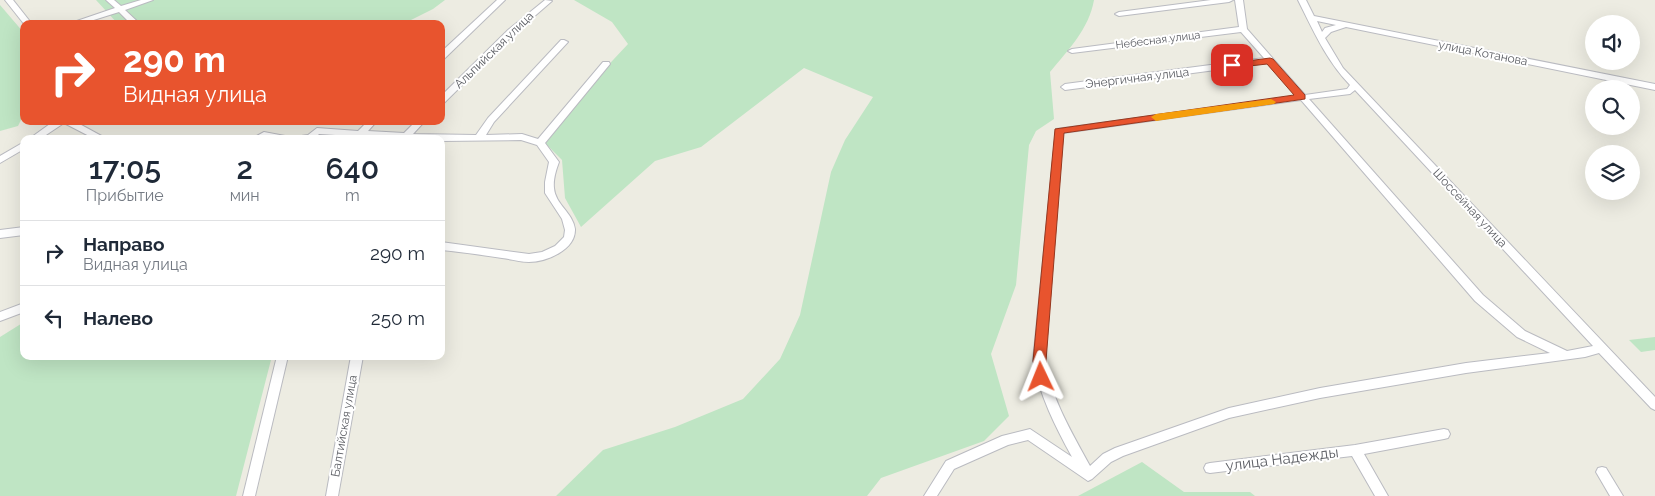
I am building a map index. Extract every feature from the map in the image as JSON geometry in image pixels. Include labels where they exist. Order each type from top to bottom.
[{"type":"street","points":[[20,0],[11,2],[25,20]]},
{"type":"street","points":[[110,0],[132,20]]},
{"type":"street","points":[[85,20],[149,0]]},
{"type":"street","points":[[445,53],[501,0]]},
{"type":"street","points":[[1119,14],[1229,0]]},
{"type":"street","points":[[1239,0],[1243,29],[1479,298],[1521,334],[1565,355]]},
{"type":"street","name":"Альпийская улица","points":[[445,98],[511,32],[548,1]]},
{"type":"street","points":[[1303,1],[1321,16],[1346,25]]},
{"type":"street","name":"Шоссейная улица","points":[[1303,1],[1320,38],[1335,62],[1354,85],[1655,405]]},
{"type":"street","name":"улица Котанова","points":[[1311,18],[1655,87]]},
{"type":"street","points":[[1320,38],[1328,30],[1346,25]]},
{"type":"street","name":"Небесная улица","points":[[1072,50],[1243,29]]},
{"type":"street","points":[[480,136],[491,120],[564,42]]},
{"type":"street","name":"Энергичная улица","points":[[1065,87],[1270,60]]},
{"type":"street","points":[[540,143],[606,64]]},
{"type":"street","points":[[1088,475],[1050,402],[1041,377],[1039,361],[1059,131],[1301,97],[1350,92],[1354,85]]},
{"type":"street","points":[[39,135],[55,125]]},
{"type":"street","points":[[74,125],[95,135]]},
{"type":"street","points":[[360,134],[369,125]]},
{"type":"street","points":[[407,135],[417,125]]},
{"type":"street","points":[[314,135],[317,132],[383,135]]},
{"type":"street","points":[[445,138],[480,136],[522,137],[540,143],[554,162],[550,193],[568,223],[569,231],[567,240],[560,248],[541,258],[445,247]]},
{"type":"street","points":[[0,160],[20,148]]},
{"type":"street","points":[[0,234],[20,232]]},
{"type":"street","points":[[0,317],[20,309]]},
{"type":"street","points":[[1088,475],[1107,458],[1119,452],[1229,413],[1320,393],[1466,368],[1565,355],[1601,348]]},
{"type":"street","points":[[249,496],[282,360]]},
{"type":"street","name":"Балтийская улица","points":[[332,496],[356,360]]},
{"type":"street","points":[[930,496],[950,465],[1006,440],[1030,434],[1088,475]]},
{"type":"street","name":"улица Надежды","points":[[1210,468],[1355,450],[1444,434]]},
{"type":"street","name":"улица Надежды","points":[[1355,450],[1382,496]]},
{"type":"street","points":[[1602,472],[1617,496]]},
{"type":"green space","points":[[96,0],[445,0],[433,9],[411,20],[114,20]]},
{"type":"green space","points":[[574,0],[1094,0],[1083,30],[1050,72],[1054,119],[1036,131],[1029,145],[1016,285],[991,354],[1009,416],[984,441],[881,478],[867,496],[556,496],[603,450],[675,427],[743,399],[780,359],[800,315],[831,172],[845,140],[873,97],[804,68],[701,147],[655,161],[581,227],[565,198],[562,160],[540,138],[628,44],[612,22]]},
{"type":"green space","points":[[0,5],[20,28],[20,122],[18,126],[0,131]]},
{"type":"green space","points":[[20,324],[20,360],[271,360],[236,496],[0,496],[0,337]]},
{"type":"green space","points":[[1655,337],[1655,350],[1641,352],[1629,340]]},
{"type":"green space","points":[[1142,462],[1184,492],[1250,492],[1255,496],[1078,496]]},
{"type":"slow traffic","points":[[1156,117],[1271,102]]},
{"type":"route","points":[[1041,377],[1039,361],[1059,131],[1301,97],[1270,60],[1232,65]]}]
